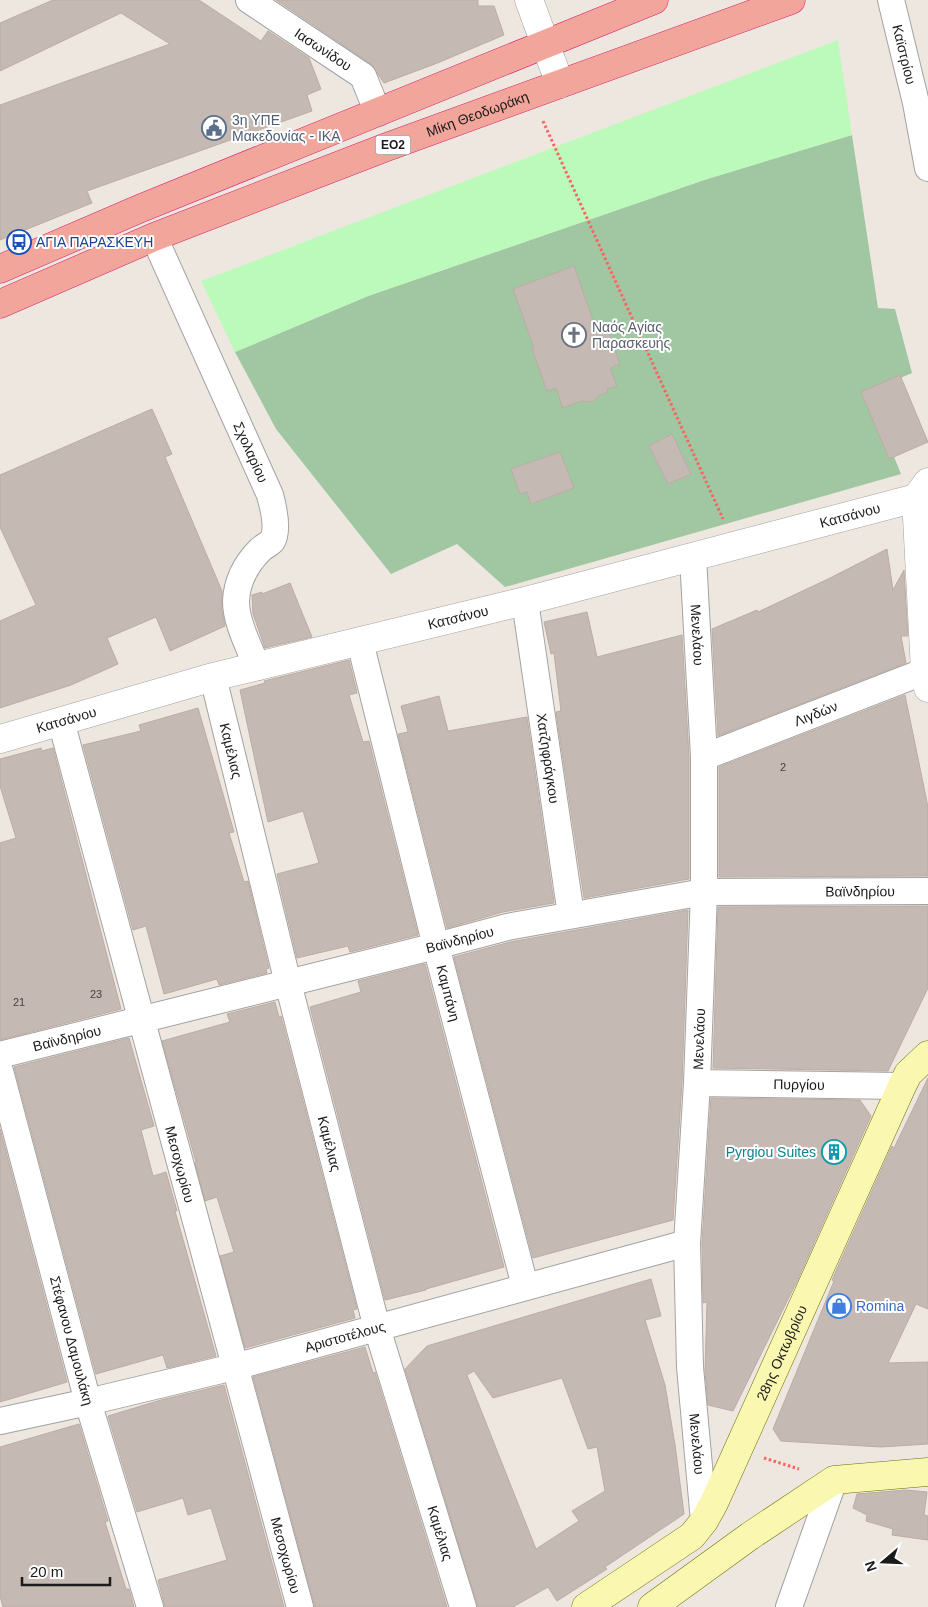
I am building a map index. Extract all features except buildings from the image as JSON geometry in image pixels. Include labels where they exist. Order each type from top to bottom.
[{"type":"highway","name":"ΕΟ2","points":[[0,269],[139,209],[654,0]]},
{"type":"highway","name":"Μίκη Θεοδωράκη","points":[[0,304],[154,237],[384,148],[791,0]]},
{"type":"main road","name":"28ης Οκτωβρίου","points":[[586,1607],[692,1536],[704,1521],[902,1086],[908,1074],[928,1055]]},
{"type":"main road","points":[[652,1607],[750,1536],[834,1480],[928,1472]]},
{"type":"street","name":"Ιασωνίδου","points":[[250,0],[364,76],[378,113]]},
{"type":"street","points":[[529,0],[560,84]]},
{"type":"street","name":"Καϊστρίου","points":[[891,0],[916,103],[928,168]]},
{"type":"street","name":"Σχολαρίου","points":[[154,237],[270,495],[273,506],[274,529],[272,540],[250,561],[244,570],[237,591],[237,612],[257,667]]},
{"type":"street","points":[[922,490],[927,676]]},
{"type":"street","name":"Κατσάνου","points":[[0,739],[213,677],[525,601],[736,546],[922,490]]},
{"type":"street","name":"Μενελάου","points":[[692,557],[704,757],[704,892],[697,1083],[688,1243],[690,1367],[704,1521]]},
{"type":"street","name":"Χατζηφράγκου","points":[[525,601],[571,915]]},
{"type":"street","name":"Καμπάνη","points":[[360,642],[436,946],[525,1286]]},
{"type":"street","name":"Λιγδών","points":[[704,757],[927,676]]},
{"type":"street","name":"Καμέλιας","points":[[213,677],[288,983],[377,1328],[463,1607]]},
{"type":"street","name":"Μεσοχωρίου","points":[[61,721],[300,1607]]},
{"type":"street","name":"Βαϊνδηρίου","points":[[0,1055],[507,927],[571,915],[704,892],[928,891]]},
{"type":"street","name":"Στέφανου Δαμουλάκη","points":[[0,1071],[88,1402],[150,1607]]},
{"type":"street","name":"Πυργίου","points":[[697,1083],[902,1086]]},
{"type":"street","name":"Αριστοτέλους","points":[[0,1421],[234,1367],[688,1243]]},
{"type":"street","points":[[789,1607],[834,1480]]},
{"type":"path","points":[[531,95],[736,546]]},
{"type":"path","points":[[739,1446],[768,1460],[834,1480]]},
{"type":"green space","points":[[838,40],[852,135],[704,180],[368,296],[235,352],[201,281]]},
{"type":"green space","points":[[852,135],[878,308],[895,309],[912,373],[868,392],[901,474],[505,587],[457,544],[391,574],[276,429],[235,352],[368,296],[704,180]]},
{"type":"place","name":"3η ΥΠΕ Μακεδονίας - IKA","points":[[214,128]]},
{"type":"place","name":"ΑΓΙΑ ΠΑΡΑΣΚΕΥΗ","points":[[19,242]]},
{"type":"place","name":"Ναός Αγίας Παρασκευής","points":[[574,335]]},
{"type":"place","name":"Pyrgiou Suites","points":[[834,1152]]},
{"type":"place","name":"Romina","points":[[839,1306]]}]
